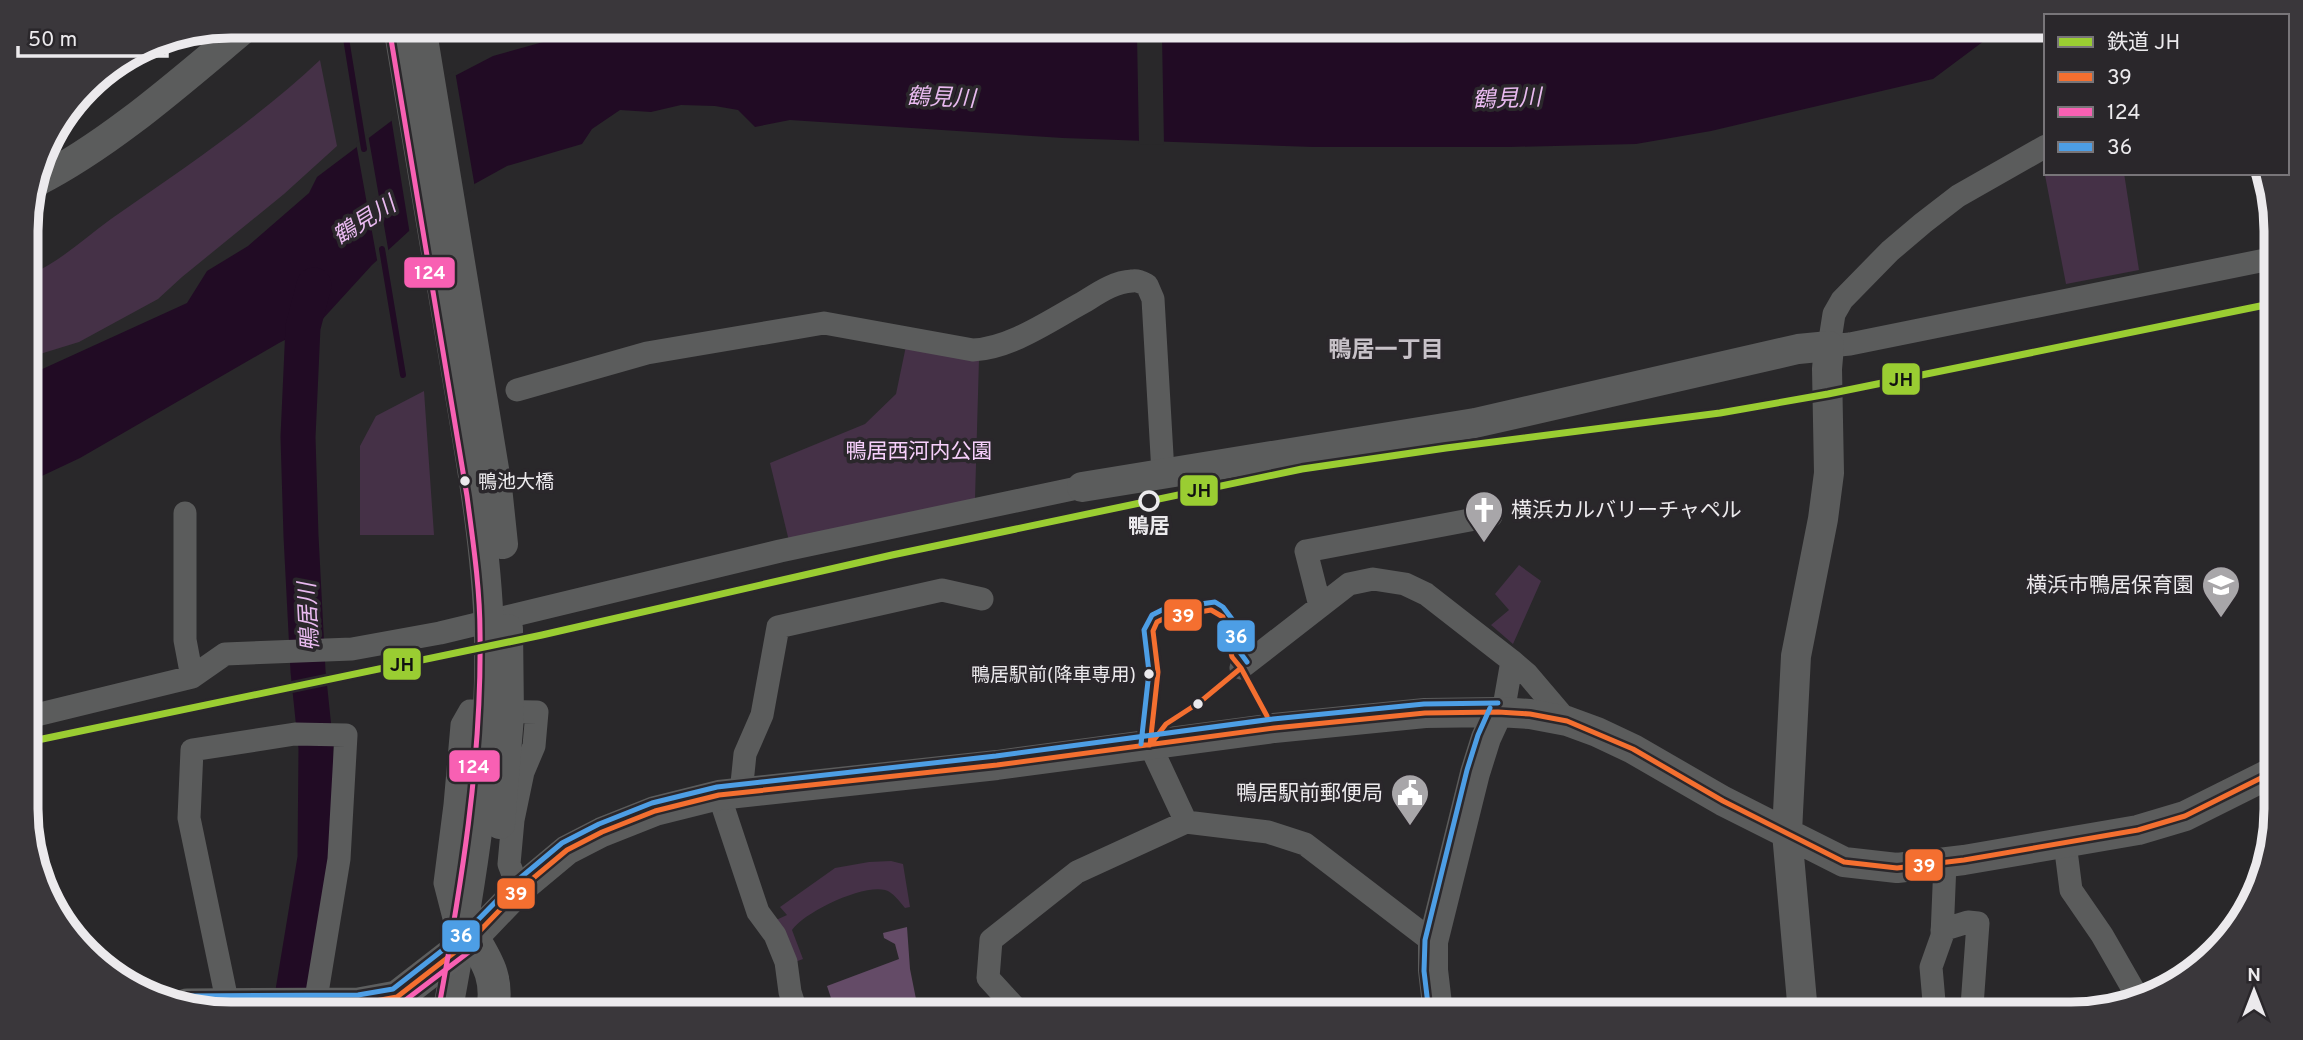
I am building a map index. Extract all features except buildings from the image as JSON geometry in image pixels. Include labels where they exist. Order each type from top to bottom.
[{"type":"main road","points":[[392,1002],[473,937],[490,966],[492,1002]]},
{"type":"street","points":[[46,177],[72,164],[231,39]]},
{"type":"street","points":[[400,39],[481,528],[487,589],[489,681],[486,763],[469,894],[449,1002]]},
{"type":"street","points":[[423,39],[497,487],[507,583],[510,679],[507,759],[499,832],[468,1002]]},
{"type":"street","points":[[1802,1001],[1787,833],[1796,656],[1823,519],[1829,473],[1827,369],[1834,314],[1842,300],[1890,251],[1958,196],[2044,147]]},
{"type":"street","points":[[38,715],[192,677],[225,654],[352,649],[440,633],[780,551],[1082,486],[1475,423],[1798,349],[1850,344],[2264,260]]},
{"type":"street","points":[[517,390],[647,353],[824,323],[973,350],[989,349],[1023,334],[1106,289],[1122,282],[1136,280],[1147,285],[1153,299],[1163,473]]},
{"type":"street","points":[[185,513],[185,640],[192,677]]},
{"type":"street","points":[[1320,606],[1306,551],[1491,516]]},
{"type":"street","points":[[1241,668],[1349,584],[1373,579],[1405,584],[1426,594],[1454,614],[1512,661],[1527,674],[1567,721]]},
{"type":"street","points":[[793,1002],[786,962],[775,934],[758,912],[730,794],[762,715],[778,627],[942,590],[982,599]]},
{"type":"street","points":[[1437,1001],[1433,942],[1475,773],[1486,738],[1506,701],[1512,661]]},
{"type":"street","points":[[519,890],[509,864],[513,820],[523,772],[534,746],[537,712],[470,710],[462,725],[455,805],[444,883],[454,918],[473,937],[519,890],[566,850],[655,811],[730,794],[997,765],[1274,728],[1425,713],[1498,712],[1530,714],[1567,721],[1633,749],[1723,801],[1844,862],[1898,868],[1945,863],[2138,830],[2185,816],[2264,776]]},
{"type":"street","points":[[227,1002],[189,818],[192,751],[295,734],[346,735],[339,859],[314,1002]]},
{"type":"street","points":[[1150,745],[1186,822]]},
{"type":"street","points":[[1010,1002],[988,978],[991,940],[1077,872],[1186,822],[1268,832],[1305,844],[1433,942]]},
{"type":"street","points":[[2065,843],[2071,890],[2102,934],[2134,991]]},
{"type":"street","points":[[1933,1001],[1931,967],[1942,930],[1945,863]]},
{"type":"street","points":[[1942,930],[1968,922],[1978,923],[1972,1001]]},
{"type":"green space","points":[[320,60],[337,146],[158,299],[79,342],[39,354],[39,271],[218,143]]},
{"type":"green space","points":[[2045,175],[2124,175],[2139,270],[2066,284]]},
{"type":"green space","name":"鴨居西河内公園","points":[[906,346],[979,359],[975,499],[789,541],[770,463],[865,424],[896,394]]},
{"type":"green space","points":[[424,391],[434,535],[360,535],[360,446],[376,416]]},
{"type":"green space","points":[[1519,565],[1541,581],[1513,644],[1491,625],[1509,610],[1495,594]]},
{"type":"green space","points":[[891,861],[903,864],[910,907],[905,908],[888,891],[875,889],[835,901],[808,915],[792,930],[803,959],[795,962],[774,921],[787,915],[780,907],[835,868]]},
{"type":"shaded area","points":[[907,927],[910,969],[917,1002],[819,1002],[831,998],[827,986],[899,959],[895,944],[884,938],[883,933]]},
{"type":"water","name":"鶴見川","points":[[1501,38],[1988,38],[1933,79],[1711,131],[1636,144],[1313,147],[1063,138],[790,120],[755,127],[738,110],[715,106],[681,105],[651,112],[620,110],[592,129],[582,144],[507,166],[460,192],[421,220],[372,265],[320,322],[80,458],[39,478],[39,371],[187,303],[207,271],[248,246],[309,193],[317,177],[443,82],[493,56],[555,39],[1126,39],[1404,43]]},
{"type":"pier","points":[[1162,38],[1164,145],[1139,144],[1137,39]]},
{"type":"pier","points":[[455,71],[475,188],[423,223],[410,235],[391,117]]},
{"type":"pier","points":[[368,134],[389,254],[378,265],[356,143]]},
{"type":"waterway","points":[[346,39],[364,149]]},
{"type":"waterway","points":[[382,249],[403,375]]},
{"type":"waterway","name":"鴨居川","points":[[293,991],[315,858],[316,748],[308,671],[298,437],[303,327],[314,285]]},
{"type":"rail line","name":"JH","points":[[38,740],[542,635],[892,555],[1302,469],[1720,413],[1828,394],[2264,305]]},
{"type":"transit line","name":"124","points":[[391,39],[467,496],[480,616],[480,681],[474,776],[455,918],[440,1002]]},
{"type":"transit line","name":"36","points":[[1141,744],[1149,672],[1144,630],[1152,615],[1164,609],[1215,602],[1223,607],[1232,619],[1239,651],[1247,662]]},
{"type":"transit line","name":"39","points":[[1150,745],[1158,672],[1153,631],[1157,622],[1165,618],[1211,610],[1223,617],[1232,657],[1241,668],[1267,716]]},
{"type":"transit line","name":"39","points":[[1143,745],[1150,745],[1166,724],[1200,702],[1241,668]]},
{"type":"transit line","name":"36","points":[[187,996],[358,995],[393,989],[467,931],[513,884],[562,843],[599,824],[652,803],[717,787],[996,756],[1273,719],[1424,704],[1498,703]]},
{"type":"transit line","name":"36","points":[[1428,1001],[1424,971],[1425,940],[1467,770],[1490,708]]},
{"type":"transit line","name":"39","points":[[370,1002],[397,997],[473,938],[519,890],[567,850],[602,832],[655,811],[719,795],[997,765],[1274,728],[1425,713],[1498,712],[1530,714],[1567,721],[1633,749],[1723,801],[1844,862],[1897,868],[1964,860],[2138,830],[2185,816],[2264,776]]},
{"type":"transit line","name":"124","points":[[403,1002],[478,945]]},
{"type":"place","name":"鴨池大橋","points":[[465,481]]},
{"type":"place","name":"鴨居","points":[[1149,501]]},
{"type":"place","name":"横浜カルバリーチャペル","points":[[1484,544]]},
{"type":"place","name":"横浜市鴨居保育園","points":[[2221,619]]},
{"type":"place","name":"鴨居駅前(降車専用)","points":[[1149,674]]},
{"type":"place","name":"鴨居駅前郵便局","points":[[1410,827]]},
{"type":"district","name":"鴨居一丁目","points":[[1386,349]]}]
